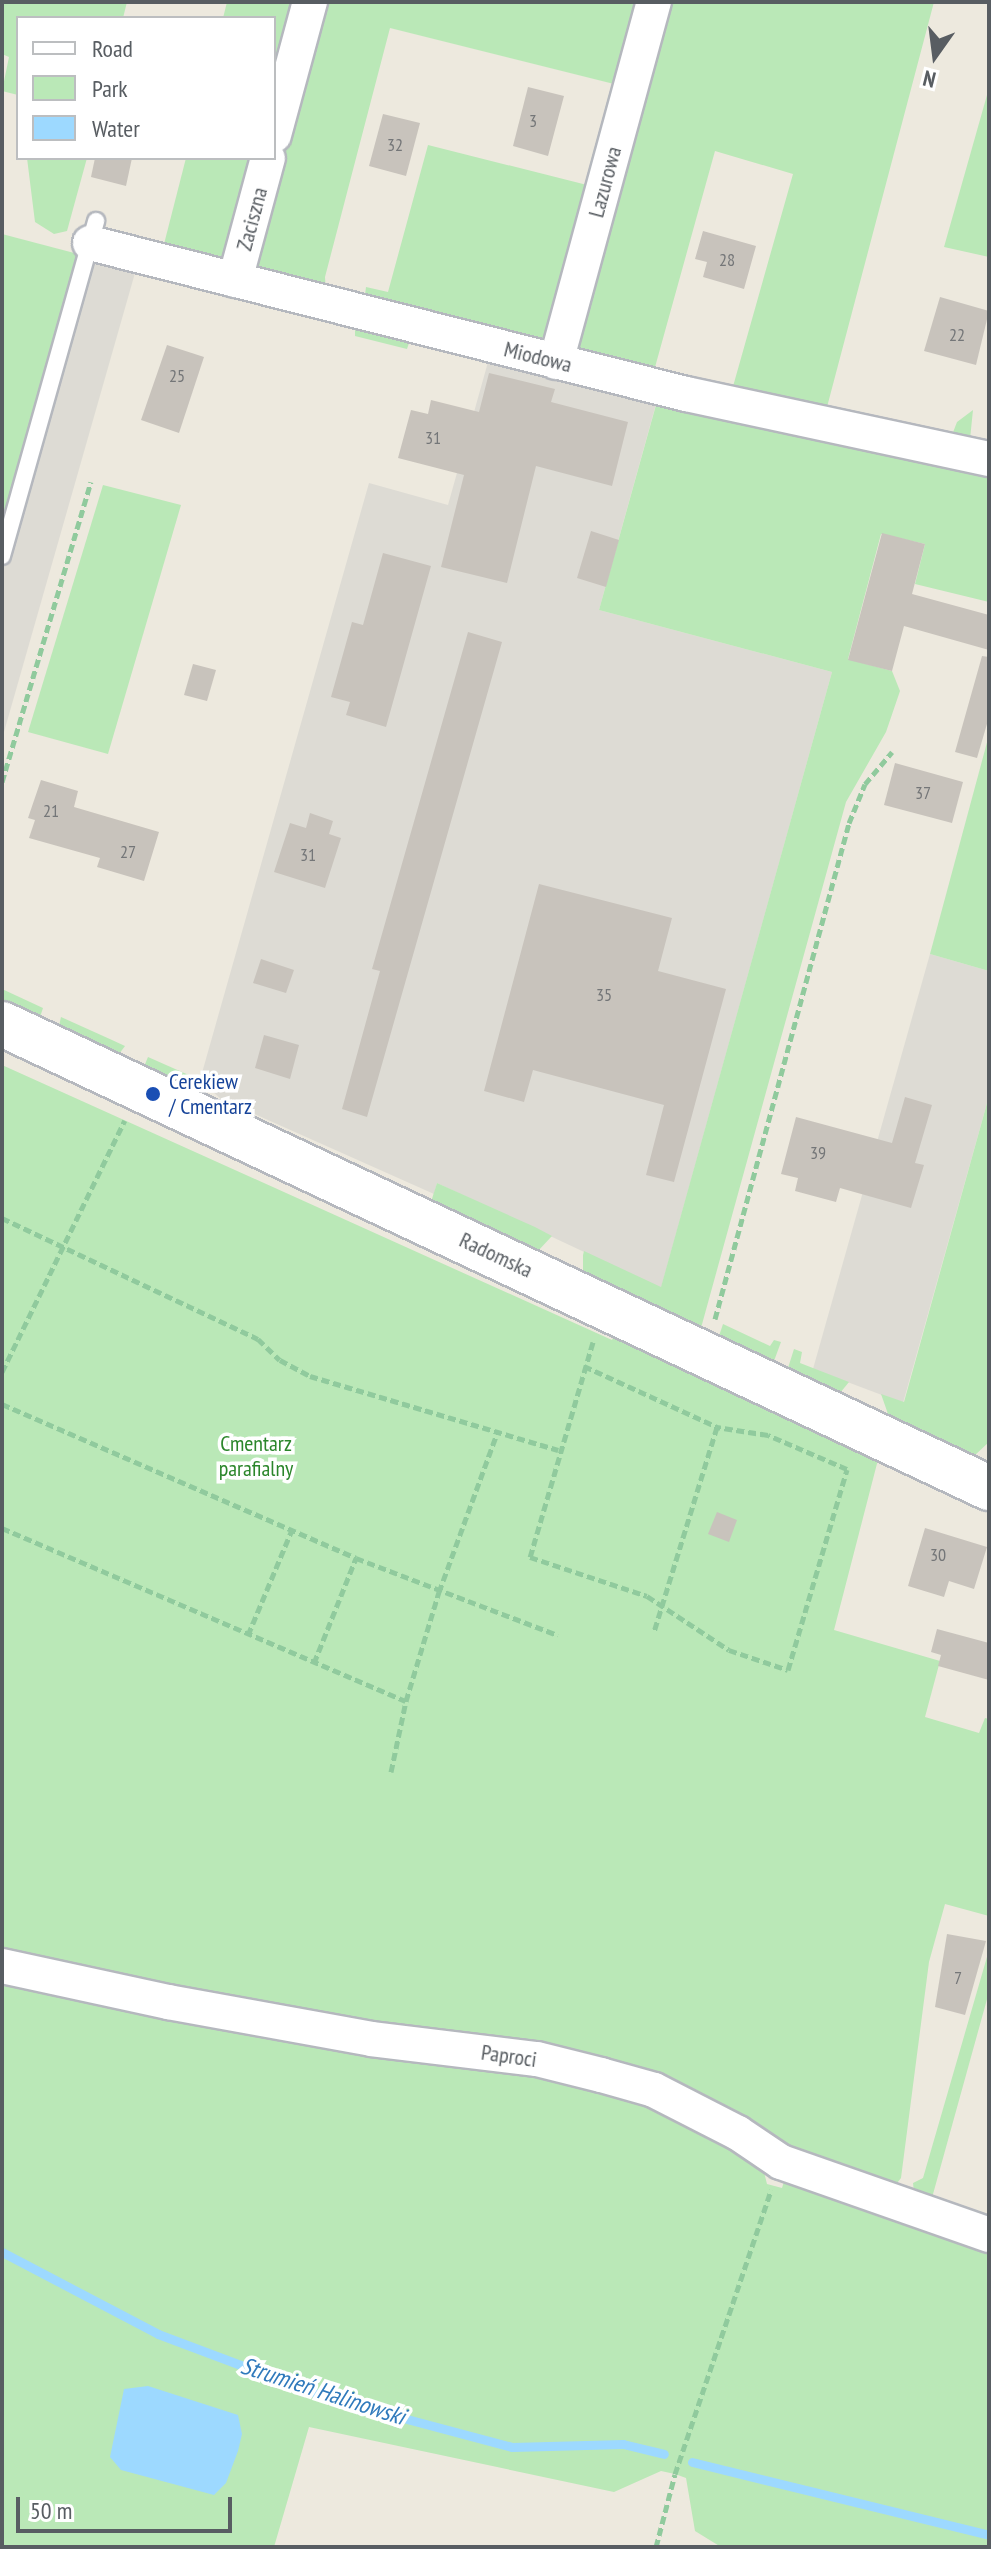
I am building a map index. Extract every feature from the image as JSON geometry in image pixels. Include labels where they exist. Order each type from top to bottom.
[{"type":"street","points":[[276,128],[310,2]]},
{"type":"street","name":"Lazurowa","points":[[556,362],[654,2]]},
{"type":"street","name":"Zaciszna","points":[[235,280],[267,160]]},
{"type":"street","name":"Miodowa","points":[[93,232],[235,280],[556,362],[989,459]]},
{"type":"street","name":"Radomska","points":[[2,1024],[989,1488]]},
{"type":"street","name":"Paproci","points":[[2,1966],[168,2002],[371,2039],[537,2059],[601,2075],[654,2090],[738,2133],[781,2162],[989,2235]]},
{"type":"lane","points":[[2,556],[93,232]]},
{"type":"path","points":[[2,782],[91,482]]},
{"type":"path","points":[[703,1352],[849,823],[865,784],[892,752]]},
{"type":"path","points":[[2,1372],[125,1119]]},
{"type":"path","points":[[2,1218],[258,1339],[280,1360],[310,1376],[558,1450]]},
{"type":"path","points":[[584,1366],[717,1427],[768,1435],[847,1469],[788,1670],[729,1650],[663,1605],[530,1557],[558,1450],[584,1366],[604,1306]]},
{"type":"path","points":[[2,1404],[356,1558],[558,1635]]},
{"type":"path","points":[[654,1632],[717,1427]]},
{"type":"path","points":[[391,1772],[406,1701],[439,1592],[498,1431]]},
{"type":"path","points":[[2,1528],[406,1701]]},
{"type":"path","points":[[248,1635],[292,1530]]},
{"type":"path","points":[[314,1663],[356,1558]]},
{"type":"path","points":[[656,2547],[675,2474],[781,2162]]},
{"type":"shaded area","points":[[78,254],[135,273],[2,739],[2,471]]},
{"type":"shaded area","points":[[488,362],[656,404],[599,610],[832,672],[661,1288],[437,1183],[434,1194],[221,1099],[200,1080],[369,483],[448,505]]},
{"type":"shaded area","points":[[930,954],[989,971],[989,1096],[903,1403],[813,1369]]},
{"type":"green space","points":[[2,2],[127,2],[124,16],[16,16],[16,94],[2,91],[9,57],[2,54]]},
{"type":"green space","points":[[227,2],[295,2],[276,83],[276,16],[224,16]]},
{"type":"green space","points":[[325,2],[636,2],[614,84],[390,28],[325,277],[326,293],[251,275]]},
{"type":"green space","points":[[662,2],[934,2],[827,407],[952,435],[957,422],[973,410],[970,439],[730,397],[793,174],[715,151],[652,378],[575,350]]},
{"type":"green space","points":[[989,88],[989,257],[944,247]]},
{"type":"green space","points":[[428,145],[591,186],[545,347],[364,303],[366,287],[388,292]]},
{"type":"green space","points":[[27,160],[86,160],[67,231],[54,234],[35,222]]},
{"type":"green space","points":[[185,160],[255,160],[226,265],[163,248]]},
{"type":"green space","points":[[2,234],[78,254],[2,524]]},
{"type":"green space","points":[[355,326],[617,384],[616,394],[409,343],[407,349],[355,336]]},
{"type":"green space","points":[[649,393],[989,469],[989,602],[915,584],[925,544],[881,534],[848,659],[892,671],[900,691],[886,732],[846,802],[701,1328],[583,1272],[583,1255],[584,1251],[661,1287],[832,672],[599,610],[656,405],[647,402]]},
{"type":"green space","points":[[103,485],[181,505],[108,754],[28,732]]},
{"type":"green space","points":[[989,735],[989,971],[930,954]]},
{"type":"green space","points":[[2,989],[43,1008],[40,1017],[2,999]]},
{"type":"green space","points":[[61,1017],[125,1046],[119,1054],[59,1026]]},
{"type":"green space","points":[[148,1057],[200,1080],[192,1092],[143,1069]]},
{"type":"green space","name":"Cmentarz parafialny","points":[[2,1065],[612,1340],[616,1331],[880,1452],[834,1630],[940,1661],[925,1717],[979,1733],[985,1718],[989,1719],[989,1916],[945,1904],[929,1962],[901,2178],[890,2192],[762,2164],[767,2184],[782,2188],[787,2172],[989,2243],[989,2547],[721,2547],[695,2531],[686,2478],[675,2474],[661,2471],[614,2492],[309,2427],[274,2547],[2,2547]]},
{"type":"green space","points":[[989,1096],[989,1442],[974,1456],[888,1414],[881,1394],[904,1402]]},
{"type":"green space","points":[[437,1183],[552,1236],[537,1252],[431,1202]]},
{"type":"green space","points":[[723,1324],[770,1346],[774,1340],[781,1342],[774,1361],[719,1336]]},
{"type":"green space","points":[[794,1349],[802,1352],[800,1363],[849,1382],[840,1393],[788,1368]]},
{"type":"green space","points":[[989,1950],[989,1992],[930,2205],[915,2201],[913,2183],[923,2178]]},
{"type":"water","points":[[148,2386],[238,2415],[242,2434],[238,2451],[226,2483],[214,2495],[121,2470],[110,2457],[124,2389]]},
{"type":"building","points":[[528,87],[564,96],[548,156],[513,146]]},
{"type":"building","points":[[383,114],[420,123],[406,176],[369,166]]},
{"type":"building","points":[[95,160],[132,160],[126,186],[91,177]]},
{"type":"building","points":[[703,231],[756,246],[744,289],[703,277],[707,262],[695,259]]},
{"type":"building","points":[[940,297],[989,311],[976,365],[924,351]]},
{"type":"building","points":[[167,345],[204,357],[179,433],[141,420]]},
{"type":"building","points":[[489,373],[555,389],[551,402],[628,422],[612,486],[536,466],[507,583],[441,567],[464,475],[398,458],[411,410],[428,414],[431,400],[479,412]]},
{"type":"building","points":[[591,531],[619,540],[606,587],[577,578]]},
{"type":"building","points":[[882,533],[925,544],[912,594],[989,615],[989,650],[904,626],[892,671],[848,660]]},
{"type":"building","points":[[383,553],[431,566],[386,727],[346,715],[350,702],[331,697],[352,622],[363,625]]},
{"type":"building","points":[[468,632],[502,642],[367,1117],[342,1109],[380,971],[372,969]]},
{"type":"building","points":[[982,656],[989,657],[989,717],[977,758],[955,752]]},
{"type":"building","points":[[193,664],[216,670],[207,701],[184,695]]},
{"type":"building","points":[[895,763],[963,782],[952,823],[884,805]]},
{"type":"building","points":[[41,780],[78,791],[74,807],[159,832],[144,881],[97,867],[100,858],[29,838],[35,820],[28,818]]},
{"type":"building","points":[[310,813],[333,821],[329,834],[341,838],[325,888],[274,872],[290,823],[306,828]]},
{"type":"building","points":[[539,884],[672,918],[658,971],[726,989],[674,1182],[646,1175],[664,1105],[533,1070],[524,1102],[484,1091]]},
{"type":"building","points":[[261,959],[294,970],[286,993],[253,983]]},
{"type":"building","points":[[264,1035],[299,1045],[290,1079],[255,1068]]},
{"type":"building","points":[[905,1097],[932,1105],[915,1163],[924,1165],[911,1208],[840,1188],[836,1202],[795,1191],[798,1178],[781,1174],[796,1117],[892,1143]]},
{"type":"building","points":[[717,1512],[737,1520],[729,1542],[708,1534]]},
{"type":"building","points":[[925,1528],[987,1547],[974,1589],[949,1581],[944,1597],[908,1586]]},
{"type":"building","points":[[937,1629],[989,1643],[989,1680],[938,1666],[941,1655],[931,1652]]},
{"type":"building","points":[[947,1934],[986,1941],[965,2015],[935,2007]]},
{"type":"waterway","name":"Strumień Halinowski","points":[[2,2252],[158,2334],[328,2398],[512,2447],[623,2444],[664,2454]]},
{"type":"waterway","name":"Strumień Halinowski","points":[[692,2462],[989,2535]]},
{"type":"place","name":"Cerekiew / Cmentarz","points":[[153,1094]]}]
